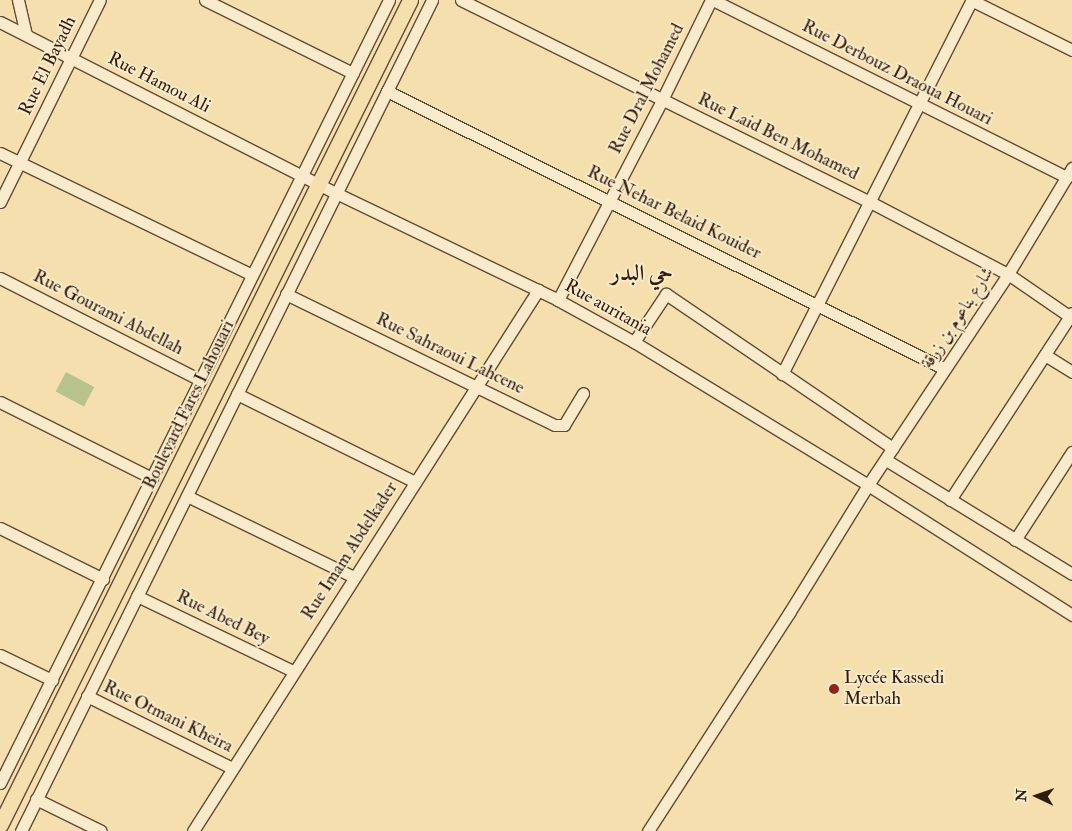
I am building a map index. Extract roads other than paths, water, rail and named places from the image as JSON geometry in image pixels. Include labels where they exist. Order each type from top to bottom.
[{"type":"main road","name":"Boulevard Fares Lahouari","points":[[0,825],[410,0]]},
{"type":"street","points":[[18,0],[26,34]]},
{"type":"street","name":"Rue El Bayadh","points":[[0,202],[100,0]]},
{"type":"street","points":[[205,0],[353,72]]},
{"type":"street","points":[[0,782],[103,579],[389,0]]},
{"type":"street","points":[[21,831],[432,0]]},
{"type":"street","name":"Rue Laid Ben Mohamed","points":[[461,0],[870,202],[1008,274],[1071,316]]},
{"type":"street","name":"Rue Dral Mohamed","points":[[558,300],[712,0]]},
{"type":"street","name":"Rue Derbouz Draoua Houari","points":[[712,0],[920,104],[1069,173]]},
{"type":"street","points":[[782,374],[971,0],[1072,50]]},
{"type":"street","name":"Rue Hamou Ali","points":[[0,22],[320,184]]},
{"type":"street","name":"Rue Nehar Belaid Kouider","points":[[387,91],[819,304],[946,369]]},
{"type":"street","points":[[0,153],[252,275]]},
{"type":"street","name":"شارع بناعوم بن زرقة","points":[[648,831],[789,614],[868,484],[886,460],[1008,274],[1069,173]]},
{"type":"street","name":"Rue auritania","points":[[320,184],[558,300],[634,342],[868,484],[1072,615]]},
{"type":"street","name":"Rue Gourami Abdellah","points":[[0,278],[200,380]]},
{"type":"street","name":"Rue Imam Abdelkader","points":[[192,831],[538,290]]},
{"type":"street","name":"Rue Sahraoui Lahcene","points":[[286,294],[560,427],[564,425],[583,393]]},
{"type":"street","points":[[634,342],[666,294],[893,448]]},
{"type":"street","points":[[950,500],[1071,316]]},
{"type":"street","points":[[1045,355],[1072,372]]},
{"type":"street","points":[[237,394],[415,482]]},
{"type":"street","points":[[0,402],[152,478]]},
{"type":"street","points":[[1015,540],[1072,452]]},
{"type":"street","points":[[886,460],[1072,574]]},
{"type":"street","points":[[186,496],[354,577]]},
{"type":"street","points":[[0,528],[103,579]]},
{"type":"street","name":"Rue Abed Bey","points":[[137,596],[293,671]]},
{"type":"street","points":[[0,655],[52,680]]},
{"type":"street","name":"Rue Otmani Kheira","points":[[87,696],[232,768]]},
{"type":"street","points":[[36,799],[88,828],[101,831]]},
{"type":"place","name":"Lycée Kassedi Merbah","points":[[834,689]]},
{"type":"district","name":"حي البدر","points":[[642,274]]}]
